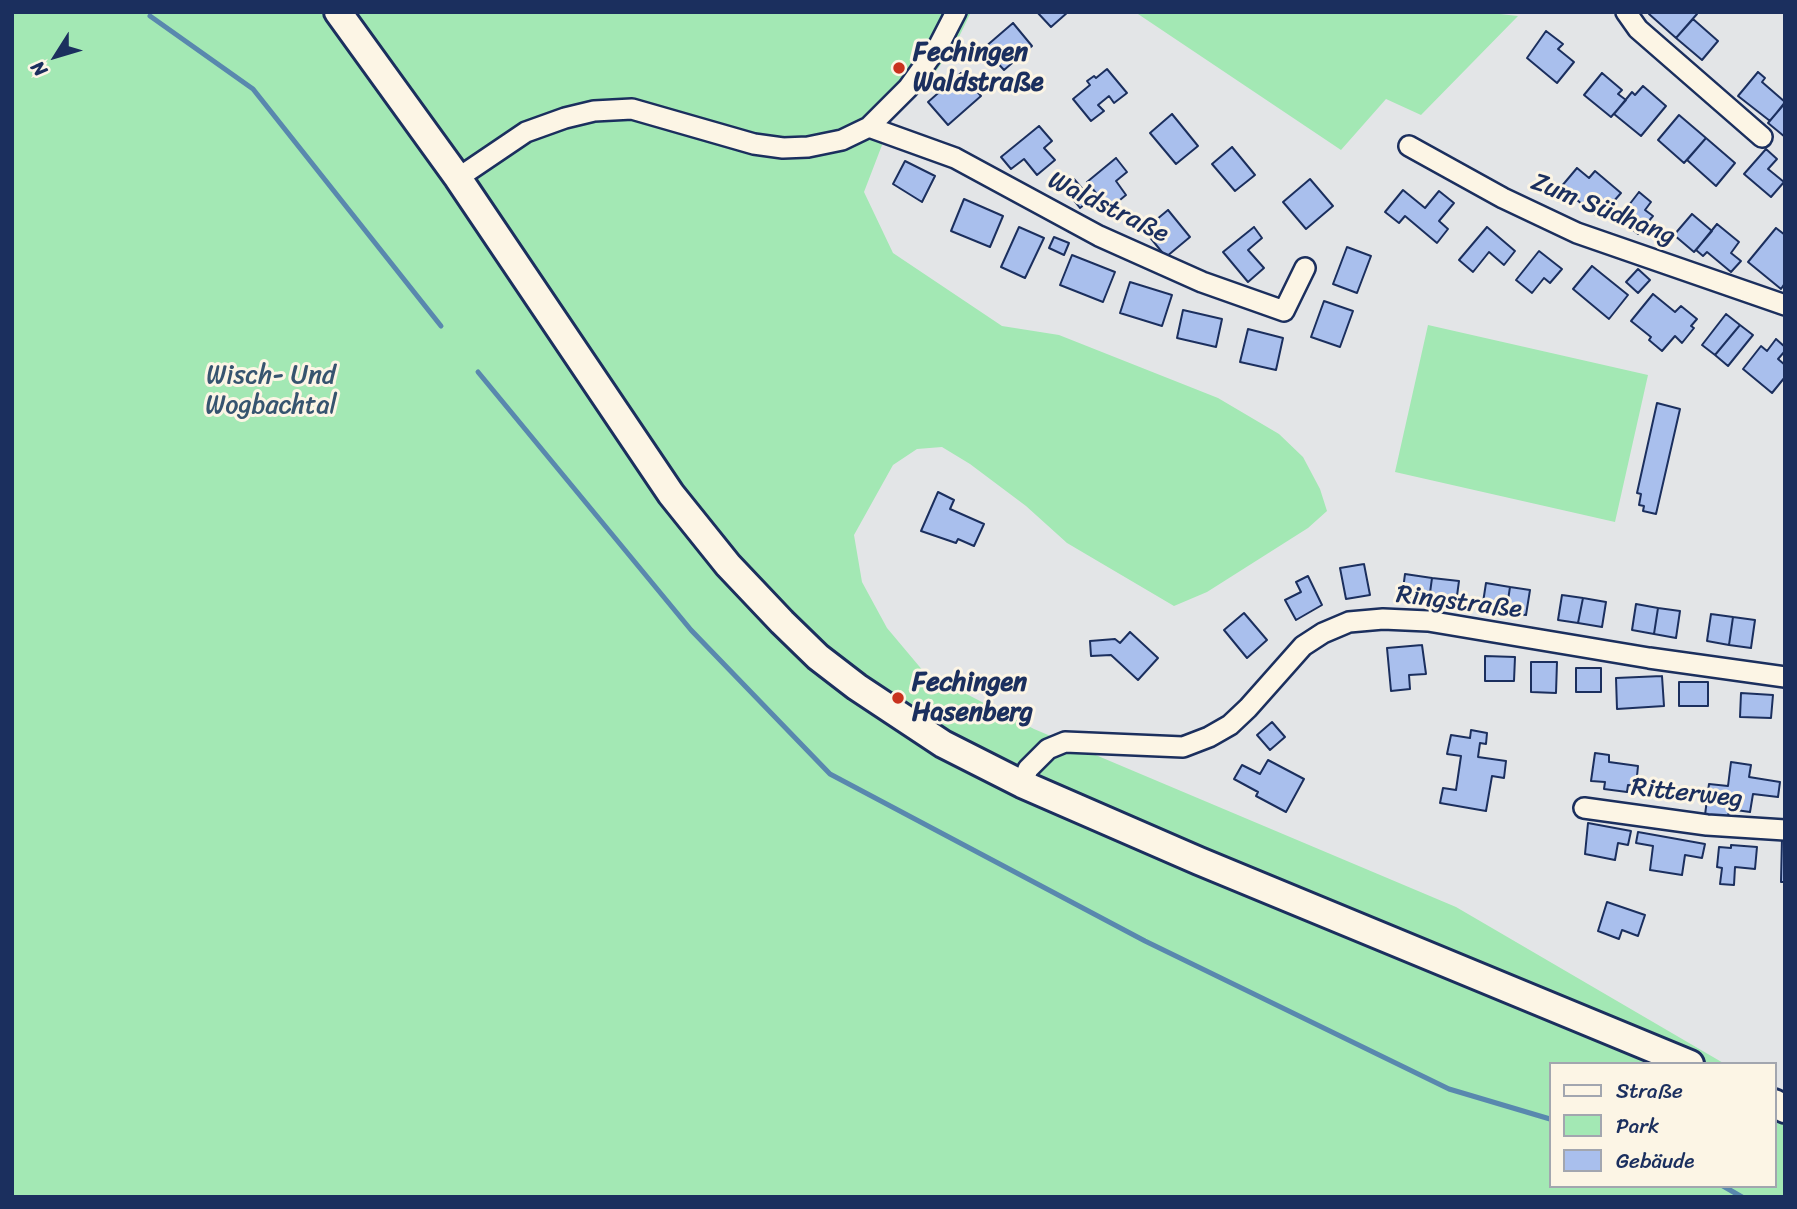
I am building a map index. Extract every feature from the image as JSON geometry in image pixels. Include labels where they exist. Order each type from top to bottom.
[{"type":"main road","points":[[338,12],[457,178],[671,494],[728,565],[818,657],[857,687],[943,744],[1022,784],[1199,861],[1685,1062]]},
{"type":"street","points":[[457,178],[526,132],[594,111],[632,109],[754,144],[783,148],[833,143],[869,127],[888,110],[908,88],[939,45],[956,12]]},
{"type":"street","points":[[1626,12],[1638,29],[1762,137]]},
{"type":"street","name":"Waldstraße","points":[[869,127],[955,158],[1099,236],[1202,282],[1284,311],[1305,268]]},
{"type":"street","name":"Zum Südhang","points":[[1409,146],[1503,198],[1577,233],[1785,305]]},
{"type":"street","name":"Ringstraße","points":[[1022,784],[1028,769],[1048,749],[1065,742],[1183,747],[1209,737],[1230,725],[1248,708],[1303,646],[1323,633],[1349,622],[1382,619],[1428,621],[1649,658],[1785,677]]},
{"type":"street","name":"Ritterweg","points":[[1584,808],[1707,825],[1785,830]]},
{"type":"green space","name":"Wisch- Und Wogbachtal","points":[[12,12],[971,12],[956,43],[929,81],[892,119],[864,192],[893,253],[1002,326],[1059,335],[1218,398],[1279,434],[1303,457],[1320,489],[1327,511],[1308,528],[1207,592],[1174,606],[1067,543],[1026,506],[970,464],[942,447],[917,449],[893,465],[854,535],[862,582],[887,628],[924,672],[1034,729],[1456,907],[1722,1062],[1548,1062],[1548,1188],[1776,1188],[1776,1093],[1785,1098],[1785,1197],[12,1197]]},
{"type":"green space","points":[[1135,12],[1482,12],[1518,16],[1421,115],[1386,99],[1341,150]]},
{"type":"green space","points":[[1428,325],[1648,375],[1615,522],[1395,472]]},
{"type":"building","points":[[1037,12],[1068,12],[1051,27]]},
{"type":"building","points":[[1649,14],[1697,14],[1676,38]]},
{"type":"building","points":[[1693,19],[1718,41],[1702,60],[1676,38]]},
{"type":"building","points":[[1013,23],[1032,46],[1004,70],[984,48]]},
{"type":"building","points":[[1546,31],[1563,44],[1558,49],[1574,62],[1557,83],[1527,58]]},
{"type":"building","points":[[1107,69],[1127,93],[1114,103],[1109,96],[1098,105],[1104,111],[1091,121],[1073,99],[1090,85],[1087,81]]},
{"type":"building","points":[[1758,72],[1765,78],[1762,82],[1785,102],[1770,121],[1738,96]]},
{"type":"building","points":[[961,73],[981,96],[948,125],[928,102]]},
{"type":"building","points":[[1602,73],[1622,90],[1618,94],[1626,100],[1611,117],[1584,95]]},
{"type":"building","points":[[1643,86],[1666,106],[1641,136],[1614,114],[1632,92],[1635,95]]},
{"type":"building","points":[[1785,103],[1785,137],[1768,123]]},
{"type":"building","points":[[1172,114],[1198,146],[1176,164],[1150,133]]},
{"type":"building","points":[[1679,115],[1706,138],[1684,163],[1658,140]]},
{"type":"building","points":[[1039,126],[1052,141],[1044,148],[1055,160],[1037,175],[1024,159],[1011,169],[1001,157]]},
{"type":"building","points":[[1706,138],[1735,163],[1716,186],[1687,160]]},
{"type":"building","points":[[1232,147],[1255,175],[1235,191],[1212,164]]},
{"type":"building","points":[[1766,149],[1777,159],[1768,169],[1784,182],[1771,197],[1744,174]]},
{"type":"building","points":[[1116,158],[1127,172],[1116,181],[1126,195],[1109,209],[1087,182]]},
{"type":"building","points":[[905,161],[935,176],[922,202],[893,184]]},
{"type":"building","points":[[1577,168],[1589,178],[1595,171],[1621,193],[1599,218],[1561,187]]},
{"type":"building","points":[[1074,179],[1091,199],[1080,208],[1064,188]]},
{"type":"building","points":[[1310,179],[1333,206],[1306,229],[1283,202]]},
{"type":"building","points":[[1403,190],[1425,208],[1439,191],[1454,203],[1439,221],[1448,229],[1437,243],[1405,216],[1399,223],[1385,212]]},
{"type":"building","points":[[1639,192],[1651,202],[1645,210],[1653,216],[1638,234],[1619,218]]},
{"type":"building","points":[[964,199],[1003,216],[990,247],[951,231]]},
{"type":"building","points":[[1168,210],[1190,237],[1166,257],[1144,230]]},
{"type":"building","points":[[1692,214],[1712,231],[1694,252],[1674,235]]},
{"type":"building","points":[[1717,224],[1739,242],[1731,253],[1741,261],[1731,272],[1707,252],[1703,256],[1696,250]]},
{"type":"building","points":[[1019,227],[1044,238],[1025,278],[1001,267]]},
{"type":"building","points":[[1254,227],[1262,238],[1248,250],[1264,268],[1248,282],[1223,252]]},
{"type":"building","points":[[1487,227],[1515,251],[1504,265],[1489,252],[1473,272],[1459,260]]},
{"type":"building","points":[[1776,228],[1785,235],[1785,283],[1781,289],[1748,262]]},
{"type":"building","points":[[1054,237],[1069,243],[1064,255],[1049,248]]},
{"type":"building","points":[[1347,247],[1371,256],[1357,293],[1333,284]]},
{"type":"building","points":[[1539,251],[1562,269],[1550,283],[1544,278],[1532,293],[1516,280]]},
{"type":"building","points":[[1072,255],[1115,272],[1103,302],[1060,285]]},
{"type":"building","points":[[1592,266],[1628,295],[1609,319],[1573,289]]},
{"type":"building","points":[[1638,269],[1650,280],[1638,293],[1626,282]]},
{"type":"building","points":[[1130,282],[1172,295],[1162,326],[1120,313]]},
{"type":"building","points":[[1653,294],[1675,312],[1681,306],[1697,319],[1691,326],[1694,328],[1682,343],[1675,336],[1662,351],[1649,340],[1651,337],[1631,321]]},
{"type":"building","points":[[1324,301],[1353,311],[1340,347],[1311,337]]},
{"type":"building","points":[[1183,310],[1222,319],[1216,347],[1177,338]]},
{"type":"building","points":[[1726,314],[1740,325],[1715,355],[1702,345]]},
{"type":"building","points":[[1740,325],[1753,335],[1728,366],[1715,355]]},
{"type":"building","points":[[1248,329],[1283,338],[1276,370],[1240,362]]},
{"type":"building","points":[[1776,339],[1785,347],[1778,359],[1785,365],[1785,377],[1772,393],[1743,369],[1761,346],[1767,351]]},
{"type":"building","points":[[1657,403],[1680,409],[1656,514],[1643,511],[1644,506],[1639,505],[1641,494],[1637,493]]},
{"type":"building","points":[[938,492],[954,500],[950,509],[984,524],[974,546],[958,539],[956,543],[921,531]]},
{"type":"building","points":[[1364,564],[1370,595],[1346,599],[1340,568]]},
{"type":"building","points":[[1405,574],[1432,578],[1429,600],[1402,597]]},
{"type":"building","points":[[1308,576],[1322,605],[1296,620],[1285,600],[1301,592],[1296,582]]},
{"type":"building","points":[[1432,578],[1459,581],[1456,603],[1429,600]]},
{"type":"building","points":[[1486,583],[1510,587],[1506,613],[1482,609]]},
{"type":"building","points":[[1510,587],[1530,590],[1526,615],[1506,613]]},
{"type":"building","points":[[1562,595],[1583,598],[1578,623],[1558,620]]},
{"type":"building","points":[[1583,598],[1606,602],[1602,627],[1578,623]]},
{"type":"building","points":[[1636,604],[1658,608],[1654,634],[1632,630]]},
{"type":"building","points":[[1658,608],[1680,611],[1676,638],[1654,634]]},
{"type":"building","points":[[1244,613],[1267,640],[1247,658],[1224,630]]},
{"type":"building","points":[[1711,614],[1733,617],[1729,645],[1707,641]]},
{"type":"building","points":[[1733,617],[1755,620],[1751,648],[1729,645]]},
{"type":"building","points":[[1130,632],[1158,658],[1138,680],[1111,655],[1091,656],[1090,641],[1115,639],[1120,643]]},
{"type":"building","points":[[1422,645],[1426,674],[1409,675],[1410,689],[1391,691],[1387,648]]},
{"type":"building","points":[[1485,656],[1515,657],[1514,681],[1485,681]]},
{"type":"building","points":[[1531,662],[1557,662],[1556,693],[1531,692]]},
{"type":"building","points":[[1576,668],[1601,668],[1601,692],[1576,692]]},
{"type":"building","points":[[1662,676],[1664,706],[1617,709],[1616,678]]},
{"type":"building","points":[[1679,682],[1708,682],[1708,706],[1679,706]]},
{"type":"building","points":[[1741,693],[1773,695],[1771,718],[1740,717]]},
{"type":"building","points":[[1272,722],[1285,737],[1270,750],[1257,735]]},
{"type":"building","points":[[1471,730],[1487,733],[1486,744],[1480,743],[1478,757],[1506,761],[1504,778],[1492,776],[1486,811],[1440,803],[1443,788],[1456,790],[1461,756],[1447,754],[1451,735],[1470,738]]},
{"type":"building","points":[[1595,753],[1609,755],[1609,762],[1638,766],[1636,786],[1628,785],[1627,792],[1604,789],[1605,782],[1591,781]]},
{"type":"building","points":[[1268,760],[1304,779],[1286,812],[1256,796],[1258,792],[1234,779],[1242,765],[1260,774]]},
{"type":"building","points":[[1731,762],[1751,765],[1749,777],[1780,782],[1778,797],[1753,794],[1750,812],[1729,809],[1728,818],[1705,815],[1709,784],[1728,786]]},
{"type":"building","points":[[1588,823],[1631,831],[1628,845],[1618,843],[1615,860],[1585,854]]},
{"type":"building","points":[[1638,832],[1705,844],[1702,858],[1685,855],[1682,875],[1650,870],[1653,846],[1636,843]]},
{"type":"building","points":[[1782,838],[1785,838],[1785,882],[1781,882]]},
{"type":"building","points":[[1731,845],[1757,847],[1755,869],[1735,867],[1734,885],[1720,884],[1722,868],[1717,867],[1719,847],[1731,848]]},
{"type":"building","points":[[1607,902],[1645,915],[1638,936],[1622,930],[1619,939],[1598,931]]},
{"type":"waterway","points":[[150,16],[253,89],[441,326]]},
{"type":"waterway","points":[[478,372],[691,630],[830,774],[1145,941],[1449,1089],[1548,1118]]},
{"type":"waterway","points":[[1726,1188],[1742,1197]]},
{"type":"place","name":"Fechingen Waldstraße","points":[[899,68]]},
{"type":"place","name":"Fechingen Hasenberg","points":[[898,698]]}]
